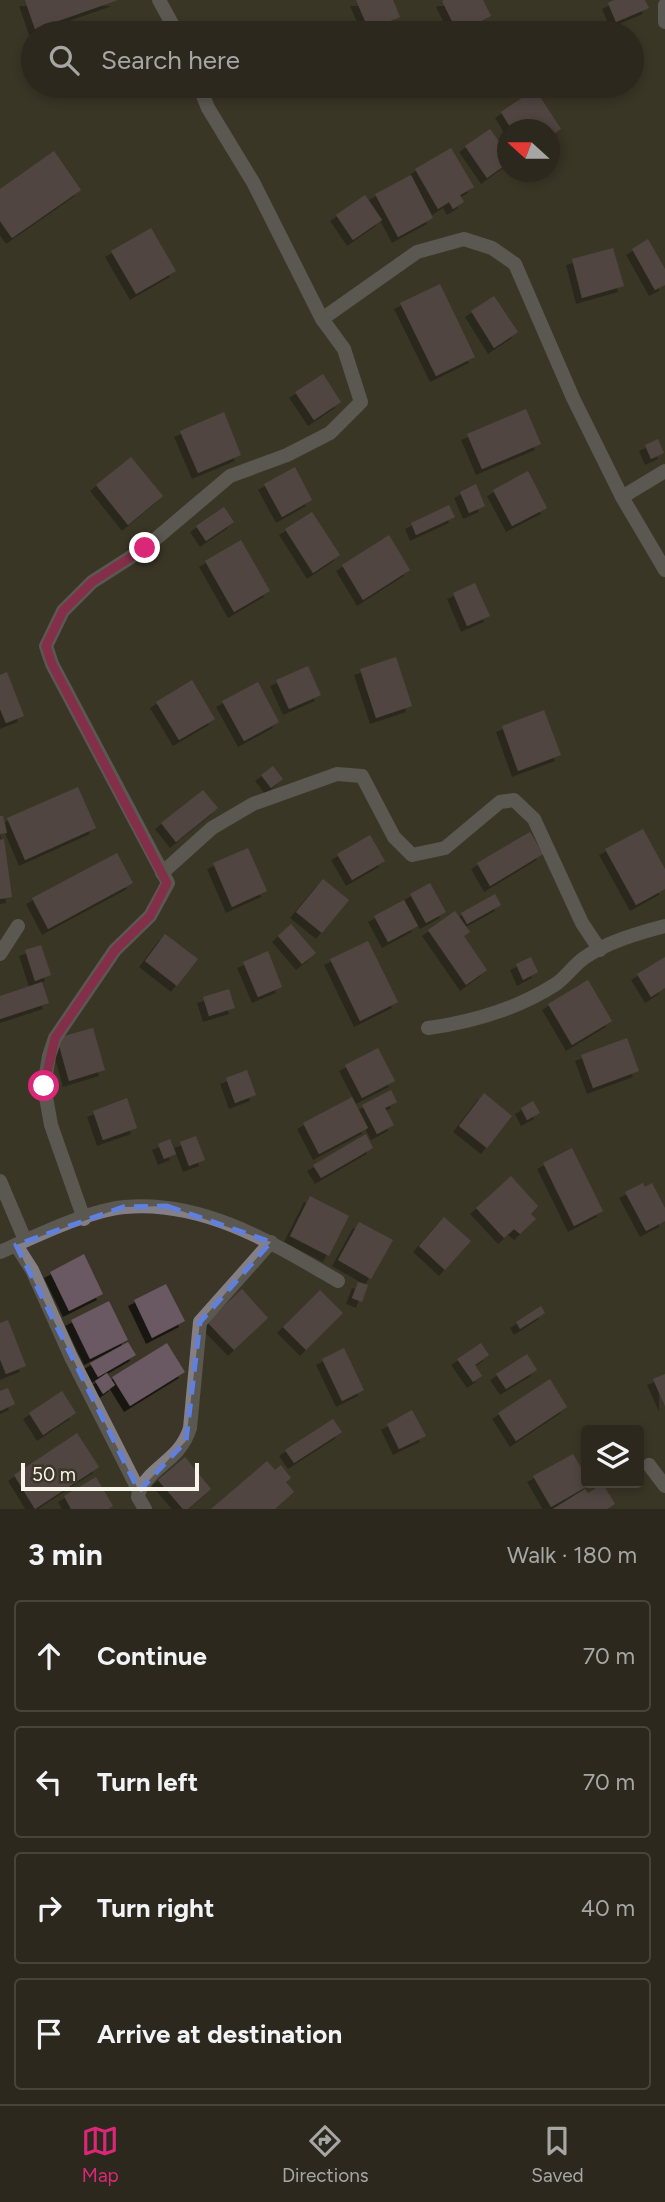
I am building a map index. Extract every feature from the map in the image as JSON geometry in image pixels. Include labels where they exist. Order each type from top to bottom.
[{"type":"street","points":[[159,0],[170,21]]},
{"type":"street","points":[[665,5],[665,22]]},
{"type":"street","points":[[84,1219],[51,1125],[44,1086],[49,1056],[55,1038],[115,950],[150,916],[167,883],[83,718],[52,664],[46,646],[63,611],[92,582],[145,548],[230,476],[287,455],[330,433],[361,402],[344,349],[322,319],[253,182],[204,98]]},
{"type":"street","points":[[322,319],[417,253],[464,239],[492,248],[515,264],[573,398],[622,497],[665,570]]},
{"type":"street","points":[[622,497],[665,471]]},
{"type":"street","points":[[162,873],[212,828],[253,804],[337,774],[362,776],[394,836],[412,855],[445,848],[500,803],[514,800],[534,819],[582,923],[600,950]]},
{"type":"street","points":[[0,954],[18,926]]},
{"type":"street","points":[[428,1028],[464,1023],[518,1005],[557,983],[585,957],[637,933],[665,926]]},
{"type":"street","points":[[0,1181],[21,1243],[71,1357],[139,1490]]},
{"type":"street","points":[[0,1252],[122,1207],[167,1206],[205,1215],[271,1242],[338,1281]]},
{"type":"street","points":[[145,1509],[138,1497],[139,1490],[145,1481],[180,1451],[190,1428],[200,1322],[271,1242]]},
{"type":"street","points":[[649,1465],[665,1486]]},
{"type":"highlighted area","points":[[167,1206],[271,1242],[200,1322],[186,1441],[139,1491],[16,1245],[123,1207]]},
{"type":"building","points":[[25,0],[118,0],[58,21],[32,21]]},
{"type":"building","points":[[356,0],[393,0],[400,17],[390,21],[365,21]]},
{"type":"building","points":[[483,0],[491,16],[481,21],[452,21],[442,1]]},
{"type":"building","points":[[614,0],[645,0],[649,8],[616,21],[608,3]]},
{"type":"building","points":[[522,98],[541,98],[554,119],[505,119],[501,112]]},
{"type":"building","points":[[490,129],[497,139],[497,171],[487,178],[465,146]]},
{"type":"building","points":[[451,148],[474,187],[460,195],[464,202],[453,209],[449,202],[438,209],[415,169]]},
{"type":"building","points":[[54,151],[81,190],[12,238],[0,221],[0,189]]},
{"type":"building","points":[[411,175],[433,218],[398,237],[375,194]]},
{"type":"building","points":[[365,195],[382,220],[353,240],[336,215]]},
{"type":"building","points":[[151,228],[176,271],[136,294],[111,251]]},
{"type":"building","points":[[648,239],[665,269],[665,285],[655,290],[632,249]]},
{"type":"building","points":[[613,248],[624,286],[582,298],[572,259]]},
{"type":"building","points":[[440,284],[475,357],[436,376],[400,303]]},
{"type":"building","points":[[494,296],[518,332],[494,348],[471,311]]},
{"type":"building","points":[[323,374],[341,402],[314,420],[295,392]]},
{"type":"building","points":[[526,409],[541,444],[482,469],[467,434]]},
{"type":"building","points":[[224,412],[241,455],[198,473],[180,431]]},
{"type":"building","points":[[658,439],[664,453],[651,459],[645,445]]},
{"type":"building","points":[[131,457],[163,496],[128,525],[96,485]]},
{"type":"building","points":[[295,467],[312,500],[282,517],[264,484]]},
{"type":"building","points":[[528,471],[547,508],[512,526],[493,490]]},
{"type":"building","points":[[476,484],[485,506],[469,513],[460,492]]},
{"type":"building","points":[[449,505],[455,517],[416,535],[411,523]]},
{"type":"building","points":[[224,507],[234,522],[206,541],[196,526]]},
{"type":"building","points":[[312,512],[340,555],[313,573],[285,529]]},
{"type":"building","points":[[389,535],[410,570],[363,600],[342,565]]},
{"type":"building","points":[[241,540],[270,591],[234,612],[205,561]]},
{"type":"building","points":[[475,583],[490,616],[467,626],[453,593]]},
{"type":"building","points":[[396,657],[412,706],[376,718],[360,669]]},
{"type":"building","points":[[308,666],[321,695],[289,709],[276,680]]},
{"type":"building","points":[[7,672],[24,716],[6,723],[0,709],[0,675]]},
{"type":"building","points":[[192,680],[215,719],[179,740],[156,702]]},
{"type":"building","points":[[258,682],[279,722],[244,741],[222,701]]},
{"type":"building","points":[[544,710],[561,755],[518,771],[502,726]]},
{"type":"building","points":[[273,766],[283,779],[271,788],[261,775]]},
{"type":"building","points":[[78,787],[96,828],[25,860],[7,818]]},
{"type":"building","points":[[203,790],[218,808],[176,842],[161,823]]},
{"type":"building","points":[[0,816],[3,816],[7,833],[0,834]]},
{"type":"building","points":[[643,829],[665,869],[665,889],[636,905],[605,849]]},
{"type":"building","points":[[530,832],[543,854],[490,886],[477,863]]},
{"type":"building","points":[[370,835],[385,861],[352,880],[337,854]]},
{"type":"building","points":[[4,839],[12,897],[0,899],[0,840]]},
{"type":"building","points":[[248,848],[267,891],[232,907],[213,863]]},
{"type":"building","points":[[117,853],[133,883],[48,929],[32,898]]},
{"type":"building","points":[[323,879],[349,900],[322,933],[296,912]]},
{"type":"building","points":[[430,883],[446,912],[426,923],[410,894]]},
{"type":"building","points":[[495,894],[501,905],[467,924],[461,913]]},
{"type":"building","points":[[404,900],[418,926],[388,942],[374,916]]},
{"type":"building","points":[[455,911],[470,932],[464,936],[487,970],[466,985],[428,930]]},
{"type":"building","points":[[291,924],[316,953],[302,964],[278,936]]},
{"type":"building","points":[[165,934],[198,959],[177,986],[145,961]]},
{"type":"building","points":[[368,941],[398,1002],[360,1021],[330,959]]},
{"type":"building","points":[[41,945],[51,975],[35,981],[25,950]]},
{"type":"building","points":[[268,951],[282,987],[258,997],[243,962]]},
{"type":"building","points":[[531,957],[538,972],[523,980],[516,964]]},
{"type":"building","points":[[665,957],[665,988],[651,997],[637,974]]},
{"type":"building","points":[[588,980],[612,1021],[572,1045],[548,1004]]},
{"type":"building","points":[[42,982],[49,1003],[0,1019],[0,996]]},
{"type":"building","points":[[229,989],[235,1008],[209,1016],[203,997]]},
{"type":"building","points":[[93,1028],[105,1070],[69,1081],[57,1038]]},
{"type":"building","points":[[627,1038],[639,1071],[593,1088],[581,1055]]},
{"type":"building","points":[[378,1048],[395,1081],[362,1098],[345,1065]]},
{"type":"building","points":[[247,1070],[256,1095],[235,1103],[226,1078]]},
{"type":"building","points":[[391,1090],[397,1102],[385,1108],[394,1125],[377,1134],[362,1105]]},
{"type":"building","points":[[484,1093],[512,1116],[487,1148],[459,1126]]},
{"type":"building","points":[[352,1097],[368,1128],[319,1154],[303,1123]]},
{"type":"building","points":[[127,1098],[137,1128],[103,1140],[93,1111]]},
{"type":"building","points":[[533,1101],[540,1113],[527,1120],[521,1108]]},
{"type":"building","points":[[366,1134],[373,1148],[321,1178],[313,1165]]},
{"type":"building","points":[[196,1136],[205,1160],[189,1166],[180,1142]]},
{"type":"building","points":[[170,1139],[176,1154],[164,1159],[158,1144]]},
{"type":"building","points":[[572,1148],[603,1211],[574,1226],[543,1163]]},
{"type":"building","points":[[511,1176],[538,1206],[531,1214],[536,1219],[520,1234],[514,1229],[504,1238],[476,1208]]},
{"type":"building","points":[[643,1183],[645,1187],[652,1183],[665,1208],[665,1221],[646,1231],[625,1192]]},
{"type":"building","points":[[310,1196],[349,1216],[329,1256],[290,1236]]},
{"type":"building","points":[[444,1217],[471,1241],[445,1270],[419,1246]]},
{"type":"building","points":[[359,1222],[393,1240],[371,1279],[338,1260]]},
{"type":"building","points":[[84,1254],[103,1294],[69,1311],[50,1272]]},
{"type":"building","points":[[358,1282],[368,1285],[362,1302],[352,1298]]},
{"type":"building","points":[[166,1284],[185,1321],[152,1338],[134,1300]]},
{"type":"building","points":[[242,1289],[268,1318],[234,1350],[207,1322]]},
{"type":"building","points":[[320,1290],[343,1313],[306,1350],[283,1327]]},
{"type":"building","points":[[109,1301],[128,1340],[90,1359],[71,1320]]},
{"type":"building","points":[[541,1306],[545,1313],[520,1329],[516,1322]]},
{"type":"building","points":[[8,1320],[26,1366],[6,1374],[0,1359],[0,1323]]},
{"type":"building","points":[[128,1342],[136,1355],[98,1377],[90,1363]]},
{"type":"building","points":[[167,1343],[185,1372],[130,1406],[112,1377]]},
{"type":"building","points":[[481,1343],[489,1355],[475,1365],[482,1376],[473,1382],[457,1359]]},
{"type":"building","points":[[344,1348],[364,1390],[342,1401],[322,1359]]},
{"type":"building","points":[[527,1354],[537,1370],[506,1389],[496,1374]]},
{"type":"building","points":[[107,1373],[115,1385],[103,1394],[95,1381]]},
{"type":"building","points":[[665,1374],[665,1406],[653,1379]]},
{"type":"building","points":[[550,1379],[567,1407],[516,1441],[498,1413]]},
{"type":"building","points":[[8,1388],[15,1404],[0,1411],[0,1391]]},
{"type":"building","points":[[62,1391],[76,1413],[43,1435],[29,1413]]},
{"type":"building","points":[[412,1410],[426,1436],[399,1449],[387,1424]]},
{"type":"building","points":[[333,1419],[342,1432],[294,1463],[285,1450]]},
{"type":"building","points":[[77,1433],[99,1467],[35,1509],[14,1475]]},
{"type":"building","points":[[573,1454],[581,1468],[581,1488],[584,1488],[551,1507],[533,1476]]},
{"type":"building","points":[[185,1457],[211,1489],[188,1509],[183,1509],[158,1480]]},
{"type":"building","points":[[267,1461],[275,1470],[281,1465],[291,1478],[286,1482],[294,1492],[275,1509],[211,1509]]},
{"type":"building","points":[[96,1477],[113,1506],[108,1509],[71,1509],[64,1496]]},
{"type":"building","points":[[596,1488],[605,1488],[615,1504],[607,1509],[553,1509],[585,1489],[588,1493]]},
{"type":"route","points":[[44,1086],[55,1038],[78,1008],[115,950],[150,916],[167,883],[108,765],[52,664],[46,646],[63,611],[92,582],[145,548]]}]
